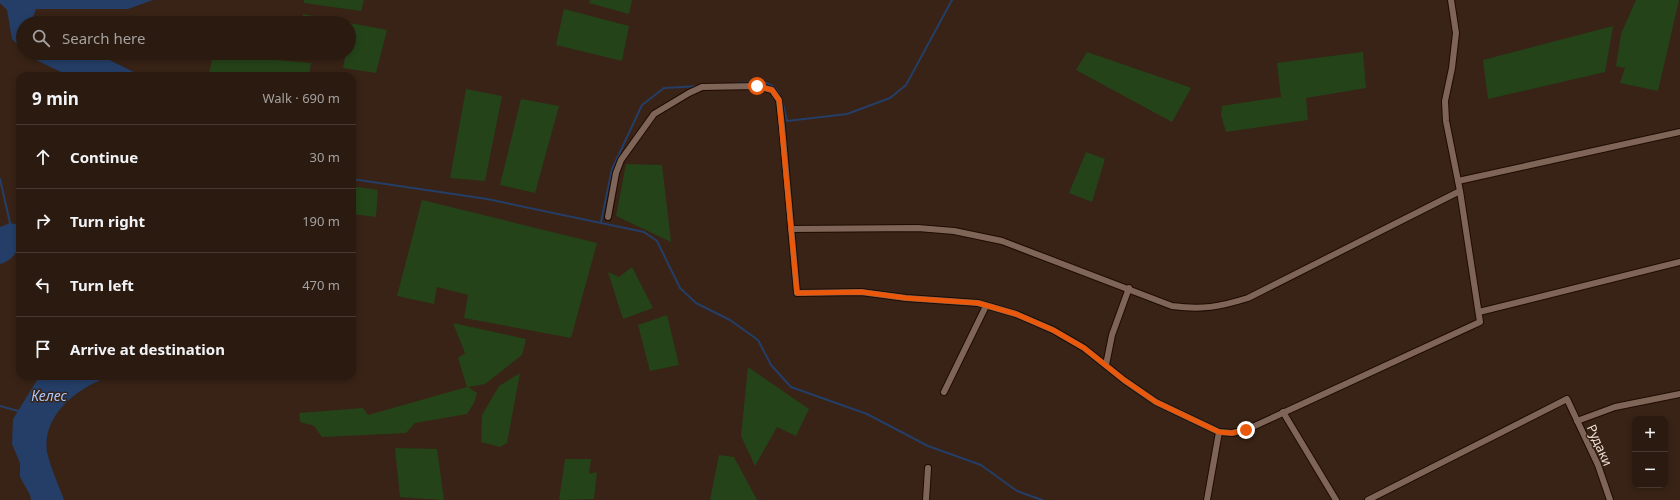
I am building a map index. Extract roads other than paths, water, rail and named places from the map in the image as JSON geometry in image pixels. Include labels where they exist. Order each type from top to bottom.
[{"type":"street","points":[[608,217],[616,173],[621,160],[654,114],[702,87],[757,86],[772,90],[779,100],[797,293],[862,292],[906,298],[978,303],[1016,314],[1053,330],[1084,348],[1156,402],[1219,432],[1232,433],[1246,430],[1480,322],[1460,190],[1446,121],[1445,101],[1452,68],[1456,33],[1451,0]]},
{"type":"street","points":[[1458,181],[1680,132]]},
{"type":"street","points":[[791,228],[918,228],[954,231],[1002,241],[1129,288],[1172,306],[1195,309],[1220,307],[1248,298],[1460,190]]},
{"type":"street","points":[[1479,312],[1680,262]]},
{"type":"street","points":[[1106,365],[1112,335],[1129,288]]},
{"type":"street","points":[[944,392],[986,306]]},
{"type":"street","points":[[1577,421],[1615,407],[1680,394]]},
{"type":"street","name":"Рудаки","points":[[1368,500],[1567,399],[1598,465],[1610,500]]},
{"type":"street","points":[[1283,412],[1336,500]]},
{"type":"street","points":[[1207,500],[1219,432]]},
{"type":"street","points":[[926,500],[928,468]]},
{"type":"water","points":[[0,0],[153,0],[128,9],[36,9],[33,16],[16,16],[16,43],[12,39],[7,10],[0,3]]},
{"type":"water","points":[[36,60],[109,60],[134,72],[61,72]]},
{"type":"water","points":[[10,223],[16,224],[16,252],[12,258],[0,264],[0,227]]},
{"type":"water","name":"Келес","points":[[37,380],[101,380],[74,396],[64,405],[55,416],[49,428],[47,442],[48,456],[64,500],[31,500],[30,495],[20,477],[20,463],[12,444],[13,419]]},
{"type":"waterway","points":[[728,84],[754,82],[770,84],[780,96],[787,121],[847,114],[890,98],[906,85],[952,0]]},
{"type":"waterway","points":[[601,222],[612,169],[642,105],[664,88],[700,86]]},
{"type":"waterway","points":[[0,179],[10,223]]},
{"type":"waterway","points":[[356,180],[487,199],[644,232],[657,241],[680,288],[696,303],[730,320],[758,340],[771,365],[791,387],[867,414],[928,446],[981,465],[1017,491],[1042,500]]},
{"type":"waterway","points":[[0,406],[18,411]]}]
